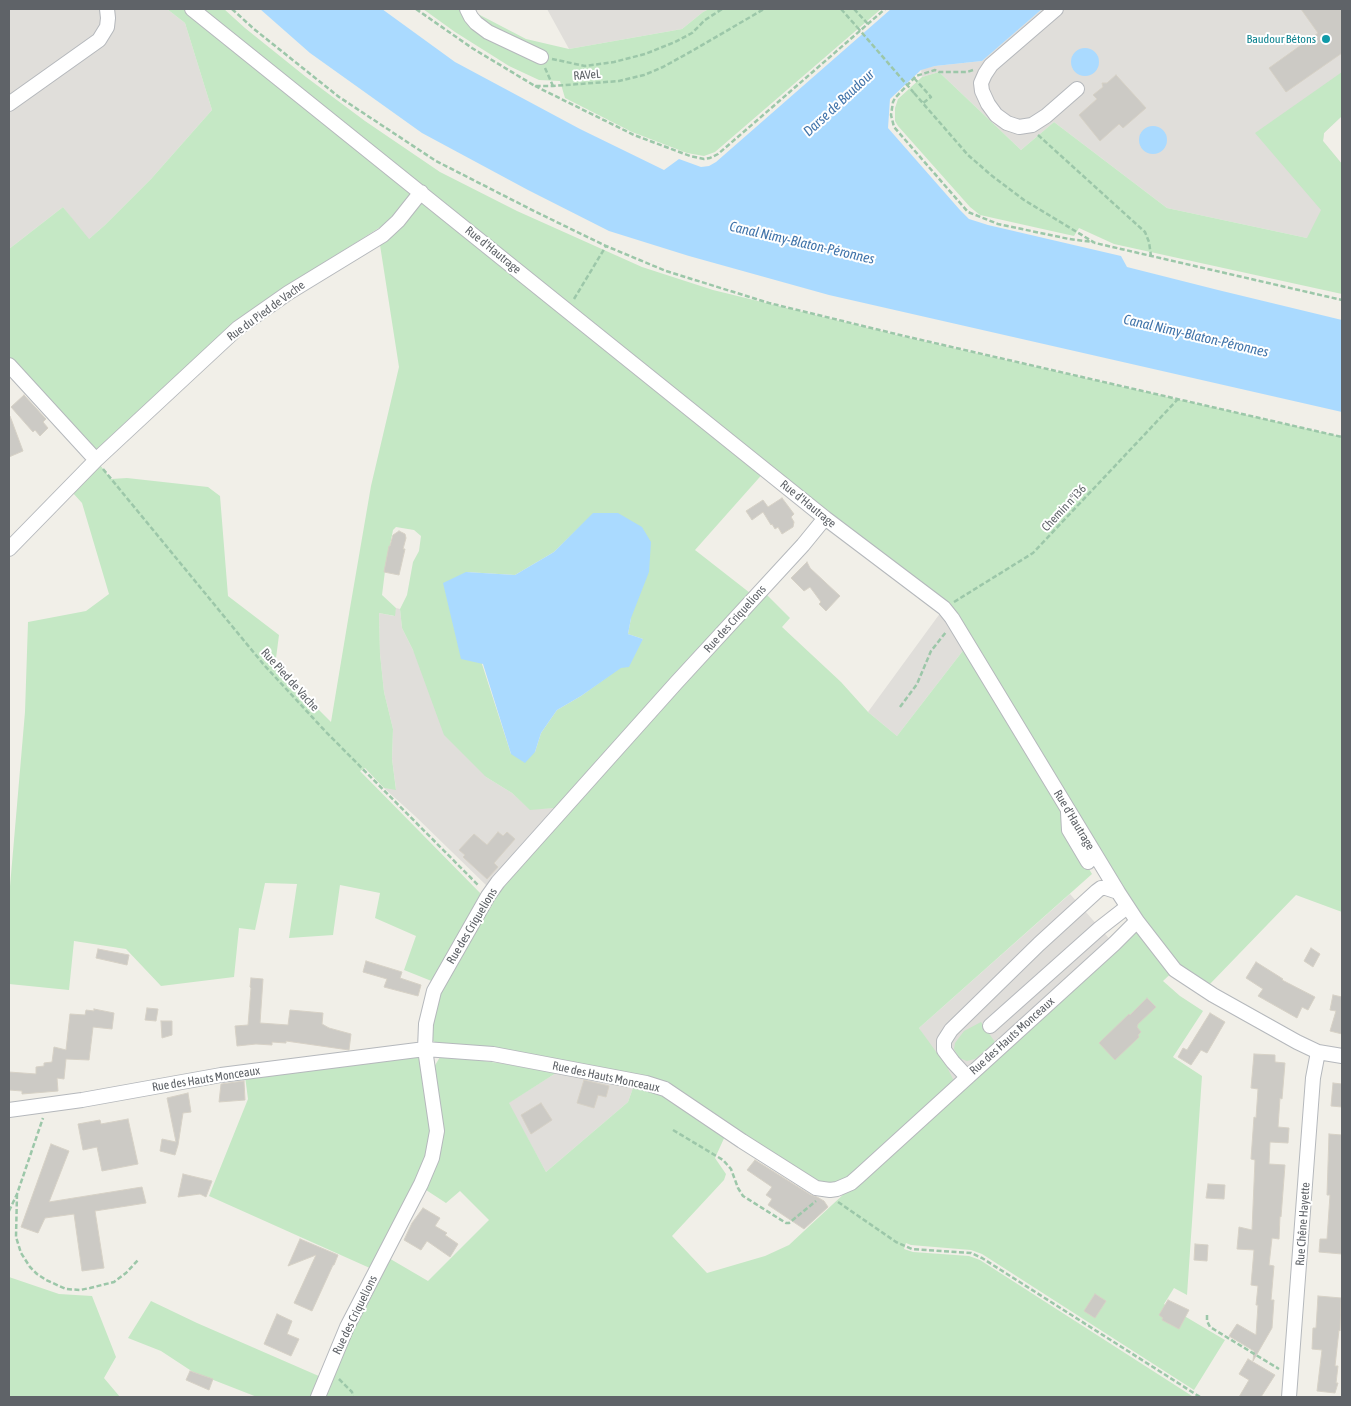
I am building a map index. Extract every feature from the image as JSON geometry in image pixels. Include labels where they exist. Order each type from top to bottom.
[{"type":"street","points":[[9,104],[99,40],[107,27],[107,9]]},
{"type":"street","name":"Rue d'Hautrage","points":[[192,9],[825,518],[944,608],[1127,907],[1176,970],[1214,995],[1297,1042],[1318,1052],[1342,1056]]},
{"type":"street","points":[[467,9],[476,23],[488,32],[541,57]]},
{"type":"street","points":[[1056,9],[991,64],[982,83],[982,92],[996,115],[1008,123],[1018,126],[1032,125],[1046,116],[1077,89]]},
{"type":"street","name":"Rue du Pied de Vache","points":[[9,549],[96,460],[238,328],[288,293],[383,235],[398,221],[421,192]]},
{"type":"street","points":[[9,365],[96,460]]},
{"type":"street","name":"Rue des Criquelions","points":[[318,1397],[347,1328],[422,1184],[432,1158],[437,1131],[424,1050],[426,1024],[434,991],[488,896],[498,882],[676,683],[803,545],[825,518]]},
{"type":"street","points":[[1068,811],[1069,830],[1099,880],[1097,891]]},
{"type":"street","points":[[967,1077],[944,1050],[944,1041],[951,1030],[1097,891],[1106,888],[1118,892]]},
{"type":"street","points":[[990,1026],[1100,928],[1127,907]]},
{"type":"street","name":"Rue des Hauts Monceaux","points":[[9,1110],[82,1100],[221,1075],[424,1050],[493,1054],[646,1083],[664,1089],[816,1188],[828,1190],[851,1183],[1137,921]]},
{"type":"street","name":"Rue Chêne Hayette","points":[[1289,1397],[1313,1078],[1318,1052]]},
{"type":"path","points":[[232,9],[338,97],[436,161],[606,246],[666,270],[770,302],[900,335],[1342,436]]},
{"type":"path","points":[[416,9],[472,48],[535,86],[634,135],[690,156],[704,159],[718,154],[885,9]]},
{"type":"path","points":[[541,57],[585,66],[614,62],[645,54],[692,33],[705,20],[722,9]]},
{"type":"path","name":"RAVeL","points":[[535,86],[619,81],[644,75],[663,67],[764,9]]},
{"type":"path","points":[[841,9],[968,155],[1024,200],[1095,243]]},
{"type":"path","points":[[854,9],[868,24]]},
{"type":"path","points":[[541,57],[553,86]]},
{"type":"path","points":[[991,64],[967,72],[939,72],[935,70],[924,72],[914,78],[893,102],[891,115],[894,128],[968,212],[998,224],[1095,243],[1342,300]]},
{"type":"path","points":[[914,78],[930,97],[924,103]]},
{"type":"path","points":[[1028,125],[1145,232],[1151,256]]},
{"type":"path","points":[[574,299],[606,246]]},
{"type":"path","name":"Chemin n°i36","points":[[944,608],[1034,554],[1178,399]]},
{"type":"path","name":"Rue Pied de Vache","points":[[96,460],[264,665],[314,720],[488,896]]},
{"type":"path","points":[[900,707],[917,684],[931,651],[954,622]]},
{"type":"path","points":[[9,1210],[17,1194],[48,1105]]},
{"type":"path","points":[[673,1130],[723,1160],[731,1169],[743,1196],[786,1223],[789,1224],[828,1190],[837,1202],[904,1246],[912,1249],[970,1253],[982,1258],[1200,1397]]},
{"type":"path","points":[[17,1194],[16,1236],[21,1253],[30,1267],[46,1280],[66,1289],[80,1290],[90,1288],[114,1282],[138,1260]]},
{"type":"path","points":[[1207,1315],[1210,1327],[1278,1368],[1292,1371]]},
{"type":"path","points":[[340,1379],[352,1392],[353,1397]]},
{"type":"shaded area","points":[[9,9],[167,9],[185,23],[212,110],[151,179],[88,240],[63,207],[9,249]]},
{"type":"shaded area","points":[[547,9],[709,9],[682,29],[569,49]]},
{"type":"shaded area","points":[[1042,9],[1342,9],[1342,116],[1324,133],[1323,141],[1342,164],[1342,259],[1307,238],[1167,208],[1054,122],[1021,150],[939,72],[922,77],[921,69],[982,61]]},
{"type":"shaded area","points":[[396,608],[400,609],[402,628],[413,650],[486,777],[512,793],[530,809],[554,808],[517,849],[488,887],[384,788],[396,789],[392,759],[393,729],[384,692],[380,654],[379,613],[394,616]]},
{"type":"shaded area","points":[[941,612],[965,648],[897,736],[868,712]]},
{"type":"shaded area","points":[[1070,894],[1114,944],[956,1087],[919,1028]]},
{"type":"shaded area","points":[[556,1073],[634,1085],[628,1102],[546,1172],[508,1103]]},
{"type":"green space","points":[[167,9],[224,9],[306,77],[365,121],[440,172],[517,211],[642,267],[713,290],[909,338],[1342,437],[1342,912],[1296,895],[1209,985],[1180,965],[1163,981],[1180,996],[1203,1011],[1173,1057],[1202,1076],[1187,1295],[1174,1288],[1164,1304],[1225,1340],[1194,1390],[982,1254],[971,1250],[906,1243],[904,1249],[913,1252],[969,1256],[980,1260],[1191,1397],[322,1397],[387,1257],[428,1281],[489,1220],[460,1191],[446,1203],[423,1188],[435,1158],[434,1067],[440,1057],[447,1056],[506,1064],[556,1073],[509,1103],[546,1172],[628,1102],[634,1085],[654,1089],[726,1134],[715,1158],[726,1174],[724,1180],[672,1236],[707,1273],[765,1256],[789,1245],[1137,921],[956,626],[766,470],[695,550],[759,600],[766,594],[790,618],[782,627],[841,682],[868,712],[897,736],[965,648],[1063,814],[1062,824],[1092,874],[919,1028],[947,1067],[955,1083],[858,1170],[835,1185],[817,1183],[669,1085],[438,1044],[433,1041],[430,1036],[435,1002],[447,978],[504,885],[564,815],[554,808],[530,810],[512,793],[486,777],[444,735],[413,650],[402,628],[400,609],[407,595],[413,562],[419,551],[421,536],[414,530],[396,527],[393,530],[382,595],[396,608],[395,616],[379,613],[380,654],[384,692],[393,729],[392,759],[396,790],[384,788],[365,768],[360,771],[483,896],[434,982],[404,970],[416,936],[375,918],[380,893],[340,885],[333,935],[289,938],[297,884],[265,883],[255,930],[239,928],[234,977],[161,986],[126,949],[74,941],[69,990],[9,984],[9,898],[25,712],[28,622],[86,611],[109,594],[82,503],[72,492],[100,465],[111,479],[127,478],[208,487],[220,496],[228,596],[279,635],[275,666],[331,722],[371,486],[399,367],[380,245],[390,239],[382,226],[264,301],[229,327],[97,452],[9,358],[9,249],[63,207],[89,239],[151,179],[212,110],[185,23]],"holes":[[[594,513],[631,618],[628,634],[643,639],[621,667],[581,696],[557,710],[541,733],[535,752],[511,754],[482,664],[466,572],[515,575],[554,552]]]},
{"type":"green space","points":[[423,9],[464,9],[469,18],[478,14],[526,39],[569,49],[682,29],[709,9],[881,9],[715,152],[704,156],[687,153],[632,132],[565,98],[560,81],[539,80],[509,66]]},
{"type":"green space","points":[[939,72],[1021,150],[1054,122],[1167,208],[1307,238],[1321,210],[1255,133],[1342,72],[1342,116],[1324,133],[1323,141],[1342,164],[1342,294],[1114,244],[1079,228],[1074,236],[980,215],[970,207],[895,121],[895,108],[898,99],[922,77]]},
{"type":"green space","points":[[981,1022],[995,1042],[975,1059],[967,1061],[959,1058],[954,1049],[955,1043],[964,1031]]},
{"type":"green space","points":[[417,1057],[422,1060],[433,1145],[372,1269],[209,1196],[248,1099],[245,1076]]},
{"type":"green space","points":[[9,1277],[59,1294],[92,1296],[116,1357],[104,1378],[120,1397],[9,1397]]},
{"type":"green space","points":[[151,1301],[321,1377],[313,1397],[257,1397],[193,1372],[161,1351],[128,1338]]},
{"type":"water","points":[[260,9],[382,9],[455,62],[580,129],[664,170],[679,159],[701,167],[709,166],[716,162],[891,9],[1042,9],[982,61],[935,66],[921,70],[890,99],[888,128],[969,219],[1121,256],[1127,267],[1342,320],[1342,412],[829,295],[689,256],[609,231],[422,133],[310,53]]},
{"type":"water","points":[[1085,48],[1095,52],[1099,62],[1095,72],[1085,76],[1075,72],[1071,62],[1075,52]]},
{"type":"water","points":[[1153,126],[1163,130],[1167,140],[1163,150],[1153,154],[1143,150],[1139,140],[1143,130]]},
{"type":"water","points":[[593,513],[618,513],[642,527],[651,542],[649,572],[631,618],[628,634],[643,639],[629,667],[621,668],[557,710],[541,733],[535,752],[525,763],[511,754],[483,664],[461,659],[443,583],[466,572],[515,575],[554,552]]},
{"type":"building","points":[[1301,9],[1342,9],[1342,53],[1286,92],[1269,68],[1318,33]]},
{"type":"building","points":[[1116,75],[1146,108],[1123,128],[1119,124],[1100,141],[1079,115],[1097,99],[1093,95],[1103,87],[1102,83],[1107,83]]},
{"type":"building","points":[[24,395],[46,419],[43,422],[48,428],[40,436],[35,430],[33,432],[11,407]]},
{"type":"building","points":[[9,416],[23,451],[9,457]]},
{"type":"building","points":[[782,498],[794,514],[791,517],[794,522],[793,527],[782,534],[778,527],[775,529],[771,525],[763,512],[752,520],[746,511],[763,500],[768,507]]},
{"type":"building","points":[[399,531],[405,534],[406,538],[399,575],[384,572],[393,535]]},
{"type":"building","points":[[807,562],[810,568],[840,596],[826,611],[819,604],[821,602],[810,587],[804,591],[791,578]]},
{"type":"building","points":[[498,832],[503,836],[507,832],[515,839],[494,863],[498,867],[487,879],[463,857],[465,855],[459,850],[474,834],[487,845]]},
{"type":"building","points":[[1311,948],[1320,954],[1313,967],[1304,961]]},
{"type":"building","points":[[98,949],[129,955],[127,965],[96,958]]},
{"type":"building","points":[[366,961],[402,972],[400,978],[421,985],[418,996],[384,987],[387,979],[363,972]]},
{"type":"building","points":[[1256,962],[1282,980],[1315,997],[1308,1010],[1302,1007],[1297,1018],[1258,996],[1263,989],[1246,978]]},
{"type":"building","points":[[251,978],[263,979],[260,1023],[288,1025],[290,1010],[323,1013],[322,1024],[351,1034],[349,1050],[286,1041],[286,1043],[272,1042],[272,1045],[237,1046],[235,1026],[248,1025]]},
{"type":"building","points":[[1333,995],[1342,997],[1342,1034],[1330,1031],[1336,1011],[1330,1010]]},
{"type":"building","points":[[1147,998],[1156,1007],[1138,1024],[1137,1027],[1141,1032],[1138,1035],[1139,1037],[1115,1060],[1099,1043]]},
{"type":"building","points":[[147,1008],[158,1009],[156,1021],[145,1020]]},
{"type":"building","points":[[94,1009],[114,1013],[112,1029],[93,1027],[89,1060],[66,1059],[64,1079],[57,1078],[58,1091],[22,1094],[22,1091],[9,1090],[9,1072],[36,1074],[36,1067],[52,1062],[54,1047],[66,1050],[70,1014],[85,1015],[86,1010],[94,1011]]},
{"type":"building","points":[[1210,1013],[1225,1022],[1207,1053],[1201,1050],[1191,1065],[1178,1057],[1183,1048],[1187,1050]]},
{"type":"building","points":[[161,1021],[172,1021],[172,1035],[162,1038]]},
{"type":"building","points":[[1254,1054],[1275,1055],[1275,1062],[1285,1063],[1278,1127],[1289,1128],[1288,1143],[1270,1142],[1269,1164],[1285,1165],[1281,1217],[1279,1239],[1272,1238],[1269,1265],[1274,1266],[1271,1300],[1274,1300],[1272,1328],[1253,1361],[1254,1351],[1229,1336],[1237,1324],[1256,1335],[1258,1286],[1251,1285],[1254,1250],[1237,1249],[1239,1227],[1252,1230],[1255,1160],[1251,1159],[1258,1089],[1251,1088]]},
{"type":"building","points":[[584,1080],[609,1086],[606,1097],[598,1095],[594,1108],[577,1103]]},
{"type":"building","points":[[244,1081],[245,1100],[219,1102],[221,1084]]},
{"type":"building","points":[[1333,1083],[1342,1084],[1342,1107],[1331,1106]]},
{"type":"building","points":[[188,1093],[191,1112],[183,1113],[175,1155],[160,1151],[162,1139],[176,1142],[167,1098]]},
{"type":"building","points":[[541,1103],[552,1120],[531,1134],[521,1115]]},
{"type":"building","points":[[128,1119],[138,1164],[102,1171],[97,1147],[83,1150],[78,1124],[100,1120],[101,1124]]},
{"type":"building","points":[[1329,1134],[1342,1135],[1342,1254],[1319,1252],[1320,1239],[1327,1239],[1330,1195],[1327,1195]]},
{"type":"building","points":[[51,1144],[69,1151],[49,1202],[142,1187],[146,1203],[95,1211],[104,1268],[82,1271],[74,1214],[45,1218],[38,1233],[21,1227]]},
{"type":"building","points":[[755,1160],[824,1201],[828,1207],[804,1229],[768,1205],[772,1199],[766,1195],[772,1187],[747,1170]]},
{"type":"building","points":[[183,1174],[212,1181],[206,1197],[200,1194],[178,1197]]},
{"type":"building","points":[[1208,1184],[1225,1185],[1224,1199],[1206,1198]]},
{"type":"building","points":[[423,1208],[440,1218],[435,1226],[447,1233],[445,1235],[458,1244],[450,1257],[427,1241],[421,1250],[404,1240],[412,1223]]},
{"type":"building","points":[[300,1239],[338,1255],[312,1311],[294,1303],[316,1255],[288,1266]]},
{"type":"building","points":[[1195,1244],[1208,1245],[1207,1261],[1194,1260]]},
{"type":"building","points":[[1095,1294],[1106,1301],[1095,1318],[1084,1311]]},
{"type":"building","points":[[1318,1296],[1341,1298],[1340,1331],[1335,1366],[1338,1366],[1336,1383],[1338,1383],[1335,1393],[1317,1391],[1322,1350],[1312,1349],[1313,1328],[1316,1328]]},
{"type":"building","points":[[1168,1300],[1189,1310],[1179,1329],[1162,1320],[1163,1318],[1159,1315]]},
{"type":"building","points":[[277,1314],[292,1321],[287,1334],[299,1339],[291,1356],[264,1344]]},
{"type":"building","points":[[1248,1359],[1275,1375],[1261,1397],[1239,1397],[1249,1380],[1239,1374]]},
{"type":"building","points":[[190,1371],[213,1379],[209,1390],[186,1380]]},
{"type":"place","name":"Baudour Bétons","points":[[1326,39]]},
{"type":"water label","name":"Darse de Baudour","points":[[839,103]]},
{"type":"water label","name":"Canal Nimy-Blaton-Péronnes","points":[[802,243]]},
{"type":"water label","name":"Canal Nimy-Blaton-Péronnes","points":[[1196,336]]}]
